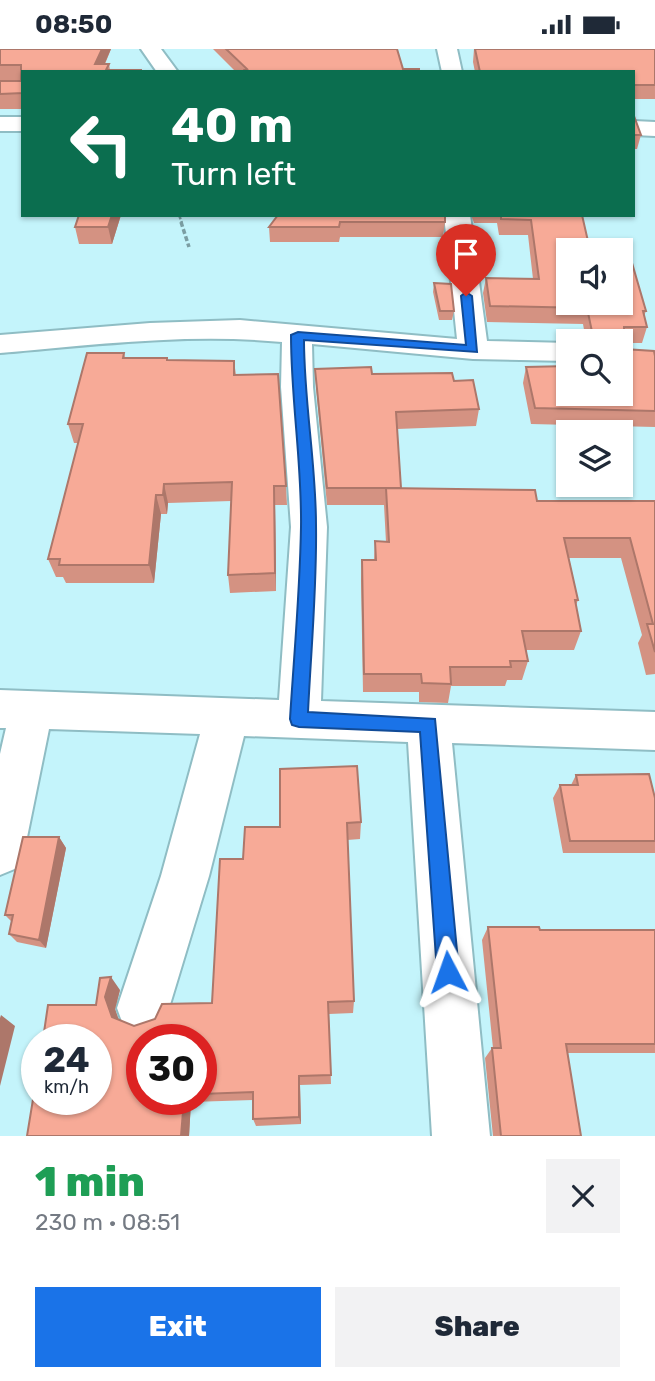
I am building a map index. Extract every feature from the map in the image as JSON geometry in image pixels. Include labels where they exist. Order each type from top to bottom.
[{"type":"street","points":[[151,49],[167,70]]},
{"type":"street","points":[[447,49],[452,70]]},
{"type":"street","points":[[0,124],[21,124]]},
{"type":"street","points":[[635,128],[655,129]]},
{"type":"street","points":[[457,217],[473,350]]},
{"type":"street","points":[[0,344],[150,331],[240,329],[473,350],[556,352]]},
{"type":"street","points":[[298,335],[298,387],[309,527],[299,719]]},
{"type":"street","points":[[0,852],[16,710],[655,731]]},
{"type":"street","points":[[143,1008],[205,809],[227,716]]},
{"type":"street","points":[[429,725],[461,1136]]},
{"type":"path","points":[[180,217],[189,247]]},
{"type":"building","points":[[0,49],[102,49],[95,64],[109,64],[106,70],[21,70],[21,65],[0,65]]},
{"type":"building","points":[[226,49],[397,49],[403,69],[419,70],[244,70],[247,69]]},
{"type":"building","points":[[475,49],[655,49],[655,85],[635,85],[635,70],[480,70]]},
{"type":"building","points":[[0,81],[21,81],[21,93],[0,94]]},
{"type":"building","points":[[635,119],[641,135],[635,135]]},
{"type":"building","points":[[78,217],[111,217],[108,227],[75,227]]},
{"type":"building","points":[[276,217],[445,217],[445,222],[340,222],[339,227],[269,227]]},
{"type":"building","points":[[501,217],[582,217],[587,238],[556,238],[556,307],[490,306],[486,278],[539,279],[531,220]]},
{"type":"building","points":[[633,266],[646,311],[643,311],[647,327],[591,329],[588,315],[633,315]]},
{"type":"building","points":[[434,283],[451,284],[454,311],[440,311]]},
{"type":"building","points":[[633,350],[654,351],[655,411],[535,408],[526,367],[556,366],[556,406],[633,406]]},
{"type":"building","points":[[87,353],[124,353],[123,358],[234,361],[234,375],[278,374],[286,486],[274,486],[275,573],[228,575],[232,482],[164,484],[163,495],[156,495],[149,565],[59,565],[60,559],[48,559],[83,424],[68,424]]},
{"type":"building","points":[[371,367],[372,374],[452,373],[454,381],[473,380],[479,409],[396,412],[401,488],[327,488],[315,369]]},
{"type":"building","points":[[386,488],[535,490],[537,501],[655,501],[655,652],[647,624],[653,624],[630,538],[564,538],[578,600],[575,600],[581,631],[522,631],[528,661],[510,661],[511,667],[450,667],[451,684],[422,683],[421,674],[364,674],[362,560],[376,560],[375,541],[389,542]]},
{"type":"building","points":[[357,766],[361,822],[347,823],[354,1001],[328,1002],[331,1075],[299,1076],[299,1117],[253,1119],[253,1092],[217,1093],[217,1024],[140,1024],[155,1019],[162,1004],[212,1003],[220,859],[243,859],[245,827],[280,827],[280,769]]},
{"type":"building","points":[[649,774],[655,798],[655,841],[570,841],[560,785],[578,785],[576,775]]},
{"type":"building","points":[[23,837],[59,837],[39,940],[9,934],[13,915],[5,915]]},
{"type":"building","points":[[488,927],[655,930],[655,1044],[566,1044],[581,1136],[501,1136],[492,1048],[501,1048]]},
{"type":"building","points":[[111,977],[105,997],[112,1017],[129,1024],[126,1024],[126,1115],[183,1115],[181,1136],[27,1136],[30,1115],[112,1115],[112,1024],[45,1024],[48,1005],[96,1005],[100,978]]},
{"type":"route","points":[[448,972],[429,725],[299,719],[309,527],[298,387],[298,335],[473,350],[466,296]]}]
